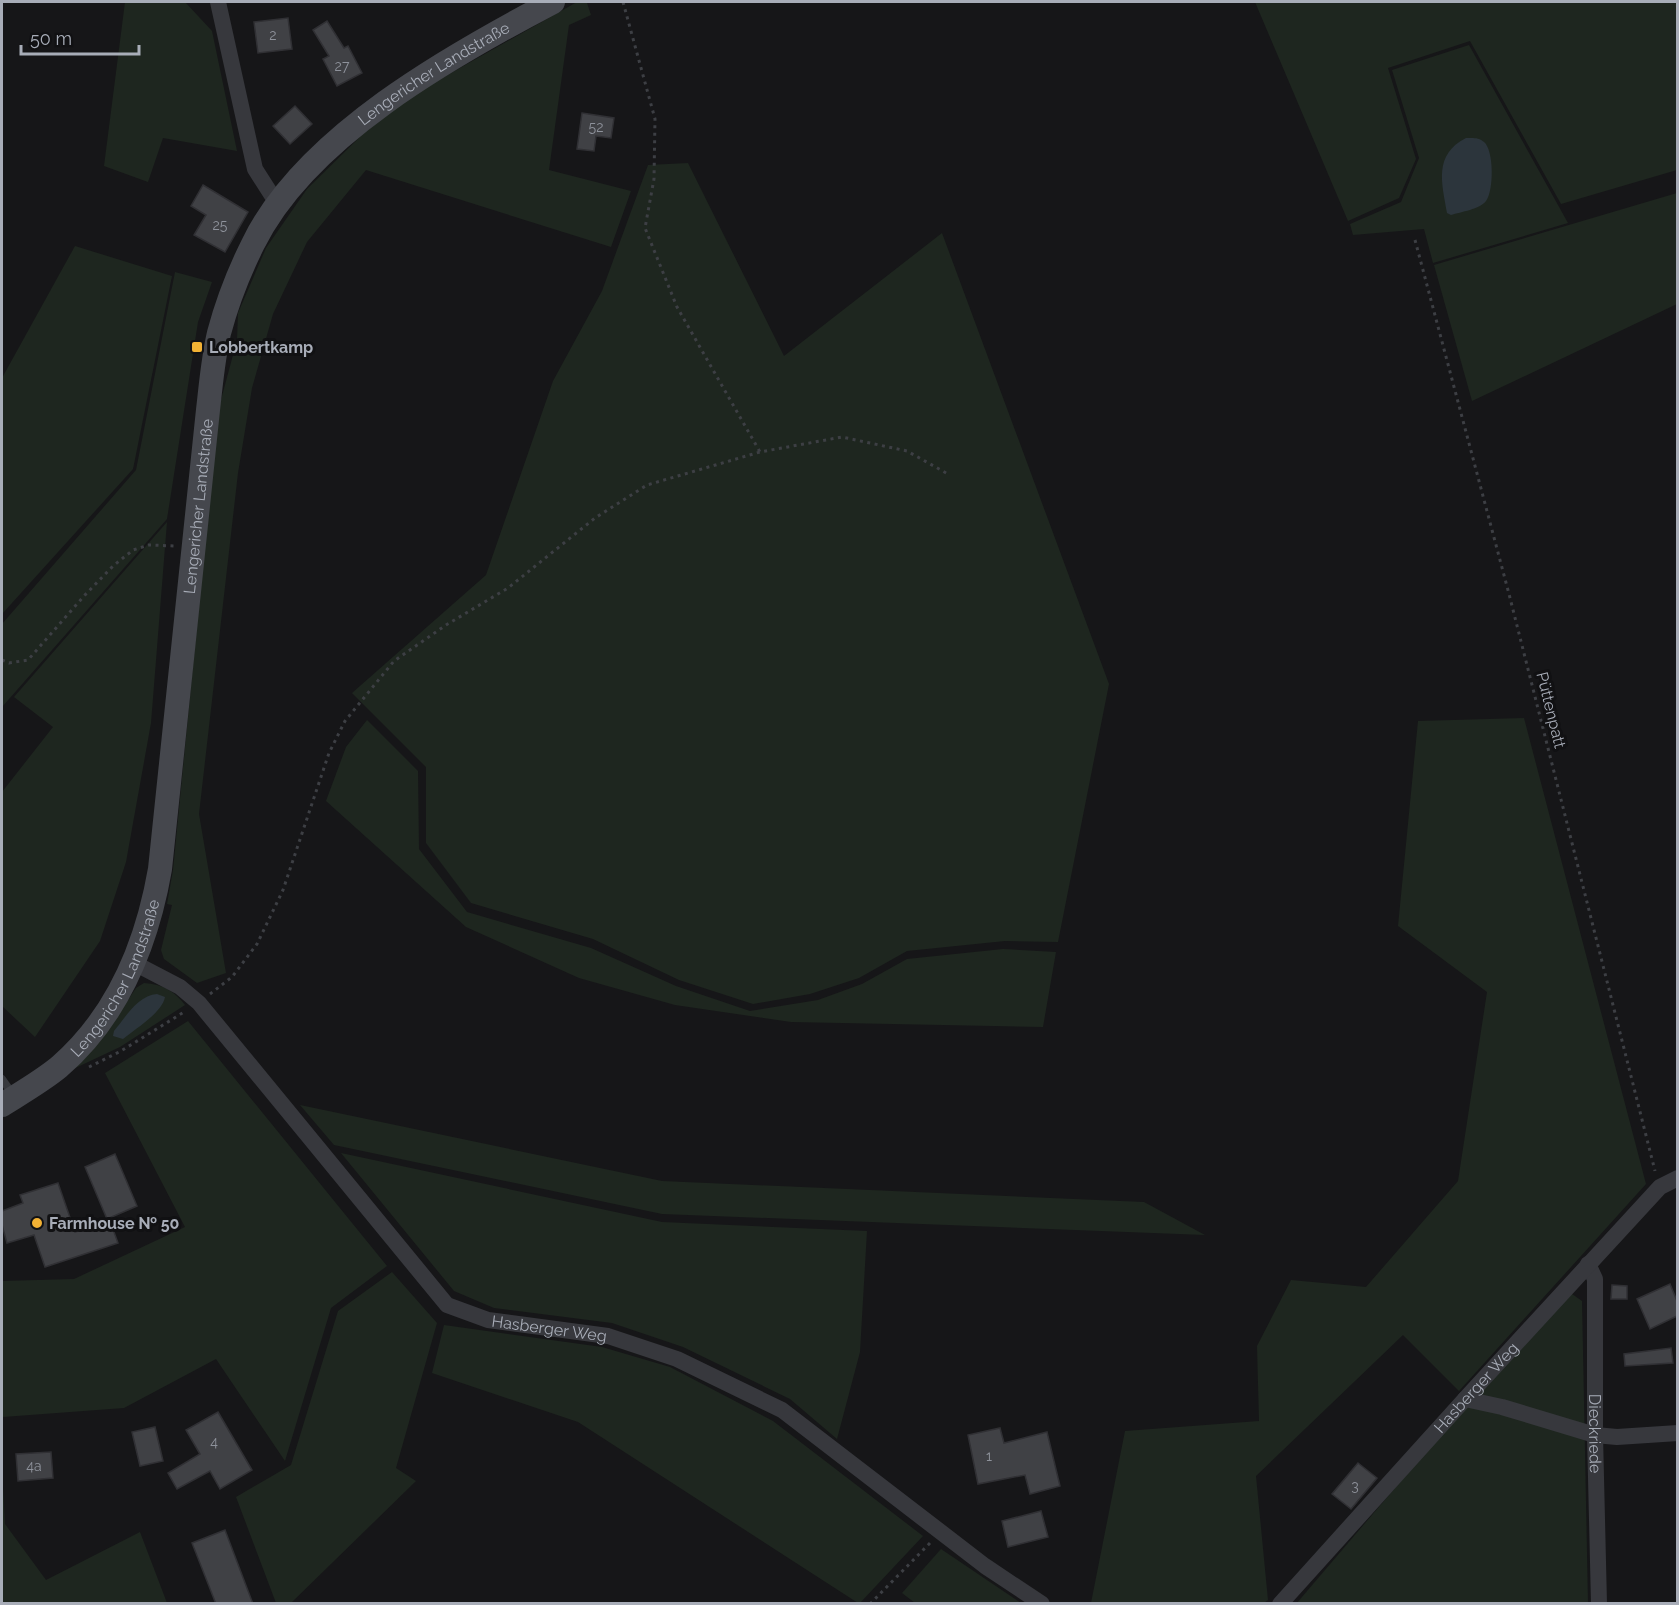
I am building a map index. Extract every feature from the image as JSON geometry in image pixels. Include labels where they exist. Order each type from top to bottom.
[{"type":"main road","name":"Lengericher Landstraße","points":[[6,1094],[59,1066],[88,1037],[117,996],[146,934],[154,906],[160,869],[207,410],[219,334],[231,294],[254,242],[278,205],[304,173],[353,126],[409,85],[512,23],[553,2]]},
{"type":"street","points":[[218,2],[255,169],[278,205]]},
{"type":"street","name":"Hasberger Weg","points":[[134,963],[180,987],[199,1003],[447,1305],[488,1320],[608,1336],[677,1359],[782,1410],[985,1566],[1042,1604]]},
{"type":"street","name":"Hasberger Weg","points":[[1280,1604],[1588,1264],[1660,1187],[1677,1178]]},
{"type":"street","name":"Dieckriede","points":[[1588,1264],[1595,1279],[1595,1435],[1599,1604]]},
{"type":"street","points":[[1464,1399],[1512,1410],[1595,1435],[1617,1437],[1677,1433]]},
{"type":"path","points":[[623,2],[655,119],[654,179],[645,228],[677,307],[760,452]]},
{"type":"path","name":"Püttenpatt","points":[[1415,240],[1509,594],[1660,1187]]},
{"type":"path","points":[[89,1066],[121,1051],[199,1003],[232,977],[257,944],[282,890],[329,753],[345,721],[394,662],[446,625],[508,588],[595,518],[647,485],[760,452],[842,437],[907,451],[948,474]]},
{"type":"path","points":[[2,660],[9,663],[28,660],[84,596],[133,550],[149,544],[178,546]]},
{"type":"path","points":[[870,1604],[940,1532]]},
{"type":"shaded area","points":[[125,2],[185,2],[212,31],[237,151],[163,138],[148,182],[104,166]]},
{"type":"shaded area","points":[[577,2],[587,3],[591,15],[569,25],[549,170],[631,191],[611,247],[366,170],[307,242],[273,314],[252,388],[238,473],[199,814],[226,973],[197,983],[164,959],[161,950],[172,905],[167,904],[173,870],[218,411],[237,340],[238,313],[266,248],[307,189],[366,131],[412,95]]},
{"type":"shaded area","points":[[1255,2],[1677,2],[1677,170],[1561,204],[1470,41],[1388,68],[1416,159],[1399,198],[1348,221]]},
{"type":"shaded area","points":[[1469,45],[1568,223],[1433,263],[1424,229],[1353,235],[1350,224],[1401,202],[1419,158],[1392,70]]},
{"type":"shaded area","points":[[1466,138],[1480,139],[1490,153],[1492,171],[1489,196],[1479,206],[1451,215],[1447,213],[1442,171],[1448,153]]},
{"type":"shaded area","points":[[688,163],[784,356],[942,233],[1109,684],[1058,942],[1005,941],[907,951],[859,978],[810,994],[753,1004],[679,980],[593,939],[471,903],[426,843],[426,767],[352,693],[486,575],[553,381],[602,291],[648,165]]},
{"type":"shaded area","points":[[1677,193],[1677,304],[1472,401],[1434,265]]},
{"type":"shaded area","points":[[75,246],[172,276],[133,469],[2,614],[2,378]]},
{"type":"shaded area","points":[[175,272],[212,282],[198,322],[167,519],[2,707],[2,624],[136,470]]},
{"type":"shaded area","points":[[167,522],[151,723],[126,862],[100,941],[35,1037],[2,1006],[2,792],[53,727],[14,697]]},
{"type":"shaded area","points":[[1524,718],[1646,1184],[1459,1391],[1403,1335],[1256,1476],[1268,1600],[1264,1603],[1091,1603],[1125,1431],[1259,1421],[1257,1346],[1291,1280],[1366,1287],[1458,1181],[1487,992],[1398,926],[1418,721]]},
{"type":"shaded area","points":[[367,720],[418,771],[419,849],[467,912],[591,948],[676,986],[750,1011],[818,1000],[862,984],[907,959],[1003,949],[1056,952],[1043,1027],[791,1022],[675,1005],[579,978],[466,927],[326,801],[346,747]]},
{"type":"shaded area","points":[[144,983],[168,989],[185,1005],[120,1047],[69,1071],[136,988]]},
{"type":"shaded area","points":[[157,994],[165,997],[154,1015],[123,1039],[113,1036],[114,1031],[138,1003],[150,995]]},
{"type":"shaded area","points":[[188,1021],[387,1266],[331,1308],[285,1461],[216,1359],[124,1408],[3,1417],[2,1415],[2,1281],[74,1279],[185,1227],[105,1073]]},
{"type":"shaded area","points":[[300,1105],[662,1181],[1144,1202],[1205,1235],[662,1214],[334,1145]]},
{"type":"shaded area","points":[[341,1153],[662,1222],[867,1231],[860,1352],[837,1439],[790,1399],[683,1347],[612,1323],[494,1308],[454,1291]]},
{"type":"shaded area","points":[[392,1272],[437,1323],[396,1468],[416,1481],[291,1603],[276,1603],[236,1497],[291,1465],[338,1311]]},
{"type":"shaded area","points":[[1565,1289],[1582,1301],[1588,1603],[1296,1604]]},
{"type":"shaded area","points":[[444,1325],[602,1347],[670,1367],[773,1421],[923,1536],[858,1603],[578,1422],[432,1373]]},
{"type":"shaded area","points":[[2,1468],[5,1524],[46,1580],[140,1532],[167,1603],[2,1603]]},
{"type":"shaded area","points":[[941,1549],[1021,1603],[915,1603],[902,1593]]},
{"type":"building","points":[[288,18],[292,49],[258,53],[254,22]]},
{"type":"building","points":[[327,21],[344,48],[348,46],[362,73],[337,86],[323,59],[329,56],[313,30]]},
{"type":"building","points":[[295,106],[312,124],[290,144],[273,126]]},
{"type":"building","points":[[582,113],[614,118],[611,138],[596,136],[594,151],[577,149]]},
{"type":"building","points":[[203,185],[248,212],[225,252],[194,235],[206,215],[191,206]]},
{"type":"building","points":[[115,1154],[137,1206],[107,1219],[85,1167]]},
{"type":"building","name":"Farmhouse № 50","points":[[58,1183],[75,1232],[110,1221],[118,1243],[45,1267],[34,1235],[7,1243],[2,1225],[2,1211],[23,1203],[20,1195]]},
{"type":"building","points":[[1670,1284],[1677,1301],[1677,1316],[1650,1329],[1637,1299]]},
{"type":"building","points":[[1612,1285],[1627,1286],[1627,1299],[1611,1299]]},
{"type":"building","points":[[1671,1348],[1673,1363],[1625,1366],[1624,1354]]},
{"type":"building","points":[[218,1412],[252,1470],[220,1489],[210,1471],[177,1489],[168,1473],[200,1454],[186,1430]]},
{"type":"building","points":[[155,1427],[163,1461],[140,1466],[132,1432]]},
{"type":"building","points":[[1000,1428],[1004,1443],[1047,1432],[1060,1486],[1030,1494],[1025,1475],[978,1484],[968,1435]]},
{"type":"building","points":[[51,1452],[53,1478],[18,1481],[16,1454]]},
{"type":"building","points":[[1358,1463],[1377,1478],[1351,1509],[1332,1494]]},
{"type":"building","points":[[1041,1511],[1048,1537],[1008,1547],[1002,1521]]},
{"type":"building","points":[[225,1530],[253,1604],[216,1604],[192,1543]]},
{"type":"place","name":"Lobbertkamp","points":[[197,347]]},
{"type":"place","name":"Farmhouse № 50","points":[[37,1223]]}]
